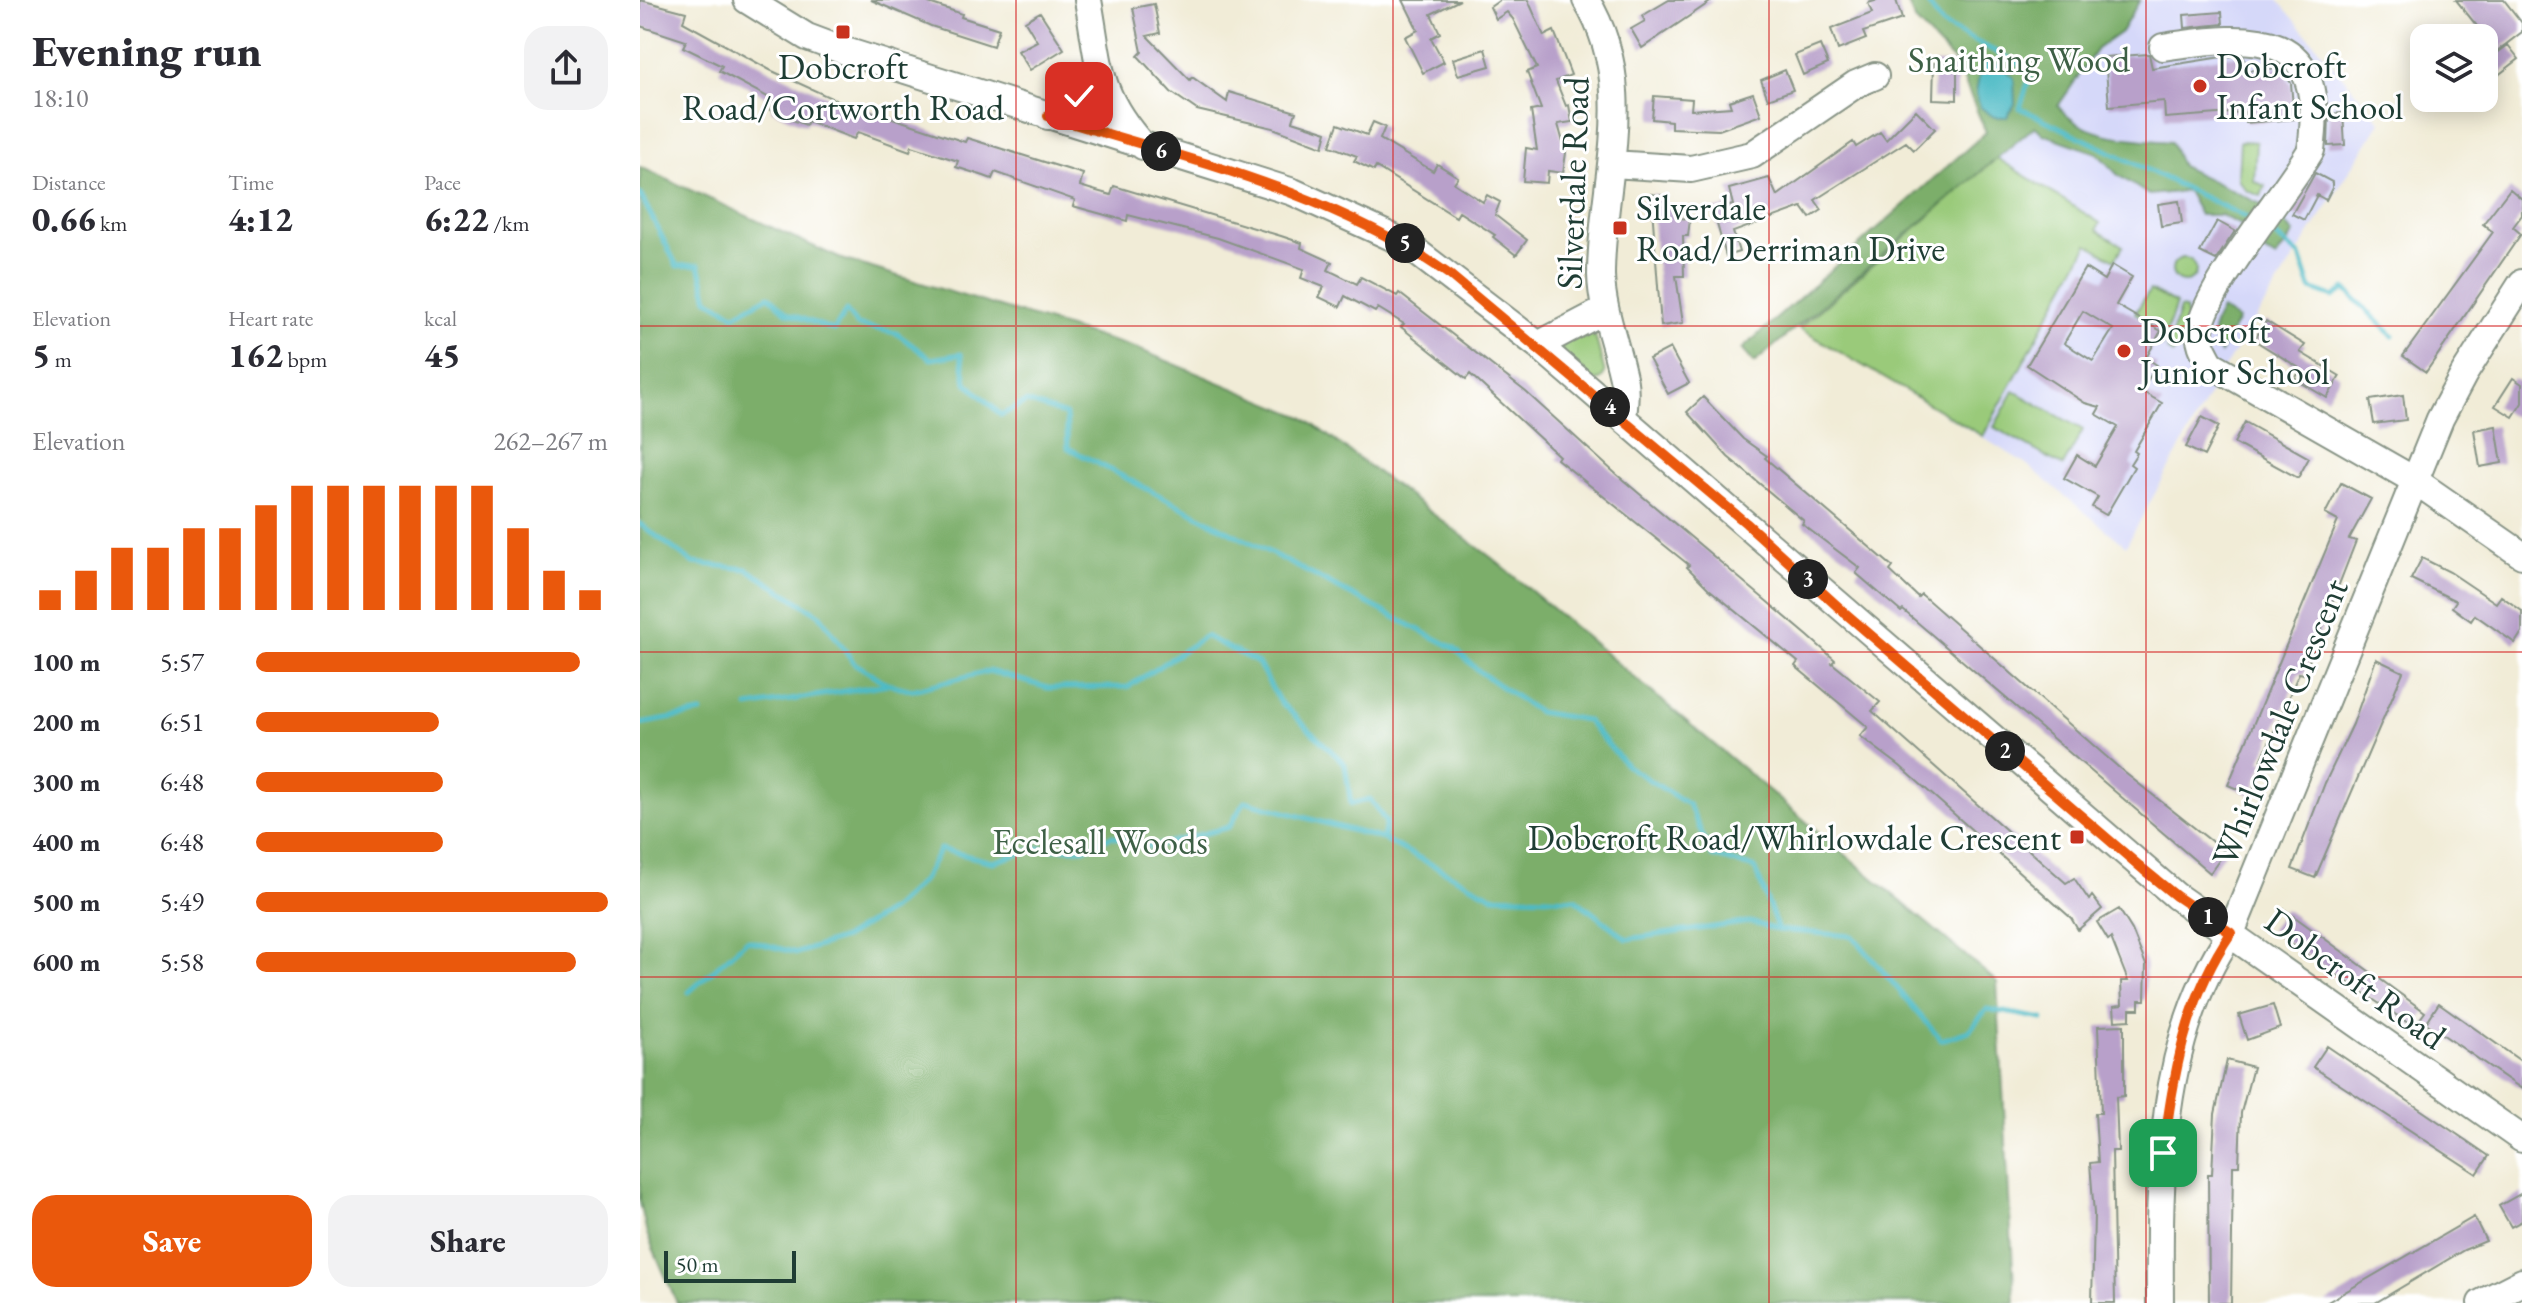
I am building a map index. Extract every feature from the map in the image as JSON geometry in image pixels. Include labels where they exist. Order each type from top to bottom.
[{"type":"street","name":"Dobcroft Road","points":[[747,0],[807,37],[839,49],[1293,192],[1405,243],[1538,345],[2176,896],[2307,991],[2522,1139]]},
{"type":"street","points":[[1088,0],[1098,70],[1119,119],[1143,146]]},
{"type":"street","name":"Silverdale Road","points":[[1595,3],[1612,61],[1616,91],[1601,276],[1605,310],[1625,385],[1623,418]]},
{"type":"street","points":[[2163,47],[2248,38],[2275,47],[2302,64],[2311,88],[2314,126],[2311,150],[2228,272],[2204,315],[2199,331],[2201,347],[2211,364],[2414,480],[2522,555]]},
{"type":"street","points":[[1048,116],[1064,111],[1098,70]]},
{"type":"street","points":[[1612,164],[1691,169],[1752,155],[1856,84],[1875,76]]},
{"type":"street","name":"Whirlowdale Crescent","points":[[2160,1303],[2161,1195],[2175,1067],[2195,998],[2211,963],[2231,933],[2342,667],[2414,480],[2464,374],[2522,283]]},
{"type":"street","points":[[1538,345],[1605,310]]},
{"type":"street","points":[[2481,1303],[2522,1282]]},
{"type":"shaded area","points":[[2140,0],[2278,0],[2381,122],[2223,370],[2126,546],[2025,463],[1799,328],[2058,106],[2097,49],[2121,32]]},
{"type":"green space","name":"Snaithing Wood","points":[[1906,0],[2140,0],[2121,32],[2097,49],[2058,106],[2069,117],[2095,131],[2125,138],[2171,142],[2181,166],[2269,208],[2294,233],[2276,258],[2264,251],[2268,238],[2220,215],[2200,215],[2187,191],[2149,195],[2118,175],[2097,153],[2043,134],[2035,126],[1754,363],[1742,349],[1986,132],[1957,64],[1916,22]]},
{"type":"green space","points":[[2240,141],[2256,142],[2254,181],[2265,186],[2261,196],[2247,191],[2238,180]]},
{"type":"green space","points":[[1997,158],[2100,223],[2097,230],[2123,246],[2115,260],[2088,244],[1983,436],[1799,328]]},
{"type":"green space","name":"Ecclesall Woods","points":[[640,167],[839,258],[1138,349],[1303,417],[1492,558],[1997,982],[2015,1303],[677,1303],[647,1234],[640,1202]]},
{"type":"green space","points":[[2184,258],[2192,262],[2196,270],[2192,278],[2184,282],[2176,278],[2172,270],[2176,262]]},
{"type":"green space","points":[[2150,290],[2176,304],[2162,346],[2156,343],[2163,330],[2135,313]]},
{"type":"green space","points":[[2180,308],[2185,309],[2193,354],[2178,347],[2173,354],[2167,350]]},
{"type":"green space","points":[[2221,309],[2238,320],[2220,353],[2213,331]]},
{"type":"green space","points":[[1591,332],[1595,335],[1605,373],[1600,380],[1594,381],[1561,351],[1564,343]]},
{"type":"green space","points":[[2014,391],[2083,430],[2063,466],[1994,427]]},
{"type":"water","points":[[1982,61],[2000,65],[2014,78],[2015,104],[2007,117],[1994,117],[1980,107],[1976,93]]},
{"type":"building","points":[[640,0],[686,12],[683,22],[770,70],[855,109],[856,106],[965,142],[967,138],[1083,174],[1080,186],[1093,190],[1111,195],[1114,186],[1302,243],[1301,248],[1332,262],[1328,270],[1357,284],[1361,277],[1397,296],[1399,293],[1526,392],[1616,474],[1808,636],[1835,660],[1832,663],[1880,702],[1872,711],[2066,883],[2074,878],[2089,900],[2092,896],[2102,909],[2078,930],[2071,918],[1900,766],[1860,736],[1868,727],[1795,666],[1798,662],[1709,589],[1687,567],[1689,565],[1557,459],[1559,456],[1470,374],[1466,379],[1401,327],[1404,324],[1378,308],[1375,312],[1345,296],[1340,307],[1319,297],[1324,287],[1301,278],[1304,269],[1218,238],[1128,215],[1127,221],[1073,206],[1075,200],[995,172],[992,179],[956,167],[958,161],[912,146],[910,151],[858,132],[854,139],[808,121],[806,125],[790,119],[771,110],[775,101],[719,71],[722,66],[683,47],[686,41],[640,26]]},
{"type":"building","points":[[871,0],[930,0],[929,3],[962,14],[961,17],[999,29],[993,46],[931,26]]},
{"type":"building","points":[[1403,0],[1460,0],[1431,14],[1440,33],[1431,38],[1444,62],[1423,73],[1405,37],[1418,30]]},
{"type":"building","points":[[1500,0],[1528,0],[1544,36],[1554,31],[1571,75],[1556,81],[1566,106],[1569,105],[1572,122],[1558,124],[1566,153],[1563,173],[1548,171],[1547,183],[1523,181],[1526,148],[1537,150],[1531,111],[1541,109],[1527,72],[1537,68],[1513,19],[1507,12],[1496,19],[1490,7]]},
{"type":"building","points":[[1669,0],[1713,0],[1642,48],[1631,29],[1645,21],[1642,16]]},
{"type":"building","points":[[1896,0],[1902,19],[1863,32],[1866,39],[1838,50],[1831,29],[1872,13],[1868,3]]},
{"type":"building","points":[[2456,0],[2504,0],[2522,23],[2522,32],[2498,50],[2498,24],[2475,24]]},
{"type":"building","points":[[1154,4],[1160,33],[1147,36],[1190,80],[1192,77],[1227,102],[1229,92],[1296,112],[1293,121],[1327,132],[1323,147],[1273,128],[1197,110],[1171,92],[1138,56],[1142,52],[1133,8]]},
{"type":"building","points":[[1040,12],[1064,49],[1030,70],[1018,51],[1037,41],[1025,21]]},
{"type":"building","points":[[2222,12],[2223,24],[2185,28],[2184,15]]},
{"type":"building","points":[[1820,45],[1828,64],[1803,75],[1795,55]]},
{"type":"building","points":[[2508,45],[2519,59],[2498,75],[2498,52]]},
{"type":"building","points":[[1485,49],[1490,66],[1458,75],[1453,59]]},
{"type":"building","name":"Dobcroft Infant School","points":[[2149,54],[2152,68],[2228,56],[2244,57],[2245,71],[2280,68],[2291,83],[2294,119],[2246,123],[2245,112],[2165,118],[2164,101],[2109,106],[2105,57]]},
{"type":"building","points":[[1934,63],[1957,63],[1957,100],[1933,99]]},
{"type":"building","points":[[1785,70],[1793,90],[1768,99],[1761,80]]},
{"type":"building","points":[[1753,93],[1761,115],[1719,130],[1671,128],[1671,121],[1652,119],[1654,96],[1692,99],[1691,110],[1731,107],[1729,101]]},
{"type":"building","points":[[1916,110],[1935,129],[1914,150],[1906,142],[1815,200],[1822,210],[1810,218],[1802,207],[1733,232],[1739,252],[1726,256],[1713,210],[1733,205],[1729,189],[1769,178],[1777,196],[1853,142],[1856,147],[1880,132],[1886,140]]},
{"type":"building","points":[[2343,113],[2345,145],[2328,146],[2329,114]]},
{"type":"building","points":[[1373,122],[1385,127],[1380,139],[1433,171],[1437,164],[1458,177],[1454,183],[1483,202],[1487,195],[1500,202],[1495,215],[1527,240],[1516,255],[1493,237],[1495,235],[1459,212],[1456,217],[1376,167],[1374,171],[1354,161],[1357,156],[1330,146],[1338,124],[1367,135]]},
{"type":"building","points":[[2315,173],[2332,182],[2332,188],[2326,200],[2317,195],[2304,220],[2292,214]]},
{"type":"building","points":[[2510,189],[2522,199],[2522,215],[2513,227],[2521,234],[2426,372],[2403,356],[2493,232],[2483,224]]},
{"type":"building","points":[[1651,194],[1665,196],[1664,205],[1681,207],[1680,218],[1690,219],[1688,236],[1683,236],[1684,276],[1676,276],[1683,323],[1661,326]]},
{"type":"building","points":[[2179,201],[2182,223],[2161,226],[2158,204]]},
{"type":"building","points":[[2217,221],[2235,231],[2216,260],[2200,252]]},
{"type":"building","name":"Dobcroft Junior School","points":[[2112,265],[2132,277],[2116,305],[2161,331],[2146,358],[2157,365],[2141,391],[2162,403],[2134,451],[2137,453],[2130,464],[2134,467],[2106,515],[2092,507],[2098,497],[2064,478],[2077,455],[2095,466],[2118,427],[2096,414],[2100,407],[2085,403],[2027,365],[2085,268],[2104,280]],"holes":[[[2083,311],[2113,329],[2093,361],[2064,343]]]},
{"type":"building","points":[[2266,321],[2305,345],[2300,352],[2340,376],[2327,398],[2295,379],[2301,369],[2254,340]]},
{"type":"building","points":[[1670,348],[1689,383],[1668,394],[1649,359]]},
{"type":"building","points":[[2513,378],[2522,384],[2522,403],[2513,417],[2495,406]]},
{"type":"building","points":[[2403,395],[2406,420],[2374,424],[2370,400]]},
{"type":"building","points":[[1703,397],[1743,439],[1767,456],[1765,458],[1893,567],[1890,571],[1918,597],[1921,594],[2125,773],[2225,852],[2210,873],[1903,610],[1901,612],[1856,573],[1860,568],[1802,524],[1804,521],[1728,457],[1687,412]]},
{"type":"building","points":[[2202,417],[2219,426],[2204,456],[2186,447]]},
{"type":"building","points":[[2245,422],[2309,458],[2298,478],[2234,443]]},
{"type":"building","points":[[2496,426],[2502,463],[2480,467],[2474,430]]},
{"type":"building","points":[[2341,483],[2371,499],[2349,539],[2356,541],[2304,674],[2299,673],[2261,761],[2265,762],[2251,795],[2228,785],[2338,521],[2325,514]]},
{"type":"building","points":[[2422,558],[2450,572],[2496,603],[2501,596],[2522,611],[2522,632],[2515,643],[2475,615],[2471,621],[2452,607],[2456,601],[2411,579]]},
{"type":"building","points":[[2376,659],[2403,672],[2315,878],[2292,869],[2325,783],[2353,724]]},
{"type":"building","points":[[2119,909],[2132,930],[2146,965],[2145,1000],[2139,1000],[2139,1009],[2130,1009],[2130,1020],[2115,1021],[2114,1006],[2122,1005],[2121,981],[2128,981],[2111,938],[2108,940],[2097,922]]},
{"type":"building","points":[[2284,909],[2425,1012],[2414,1027],[2270,930]]},
{"type":"building","points":[[2439,1003],[2522,1062],[2522,1089],[2426,1023]]},
{"type":"building","points":[[2273,1005],[2280,1028],[2247,1040],[2239,1015]]},
{"type":"building","points":[[2124,1025],[2124,1096],[2116,1097],[2118,1151],[2112,1151],[2115,1303],[2092,1303],[2094,1214],[2090,1163],[2098,1162],[2095,1113],[2101,1113],[2098,1026]]},
{"type":"building","points":[[2327,1046],[2489,1156],[2477,1174],[2313,1067]]},
{"type":"building","points":[[2227,1060],[2253,1067],[2241,1113],[2239,1166],[2233,1166],[2231,1303],[2209,1303],[2208,1174],[2212,1174],[2215,1114]]},
{"type":"building","points":[[2522,1193],[2522,1221],[2511,1227],[2499,1206]]},
{"type":"building","points":[[2474,1217],[2486,1241],[2464,1250],[2375,1303],[2326,1303]]},
{"type":"waterway","points":[[1925,0],[1943,25],[2032,70],[2020,108],[2251,220]]},
{"type":"waterway","points":[[640,194],[677,266],[699,265],[708,299],[735,315],[769,296],[787,313],[834,330],[846,311],[857,325],[896,333],[931,359],[961,354],[966,382],[1001,415],[1027,402],[1066,415],[1068,448],[1454,648],[1480,672],[1538,712],[1586,720],[1627,766],[1689,805],[1712,856],[1755,868],[1778,930],[1853,936],[1941,1040],[1969,1031],[1987,1009],[2043,1019]]},
{"type":"waterway","points":[[2267,229],[2300,256],[2311,289],[2333,297],[2345,289],[2393,336]]},
{"type":"waterway","points":[[640,524],[693,563],[747,569],[820,615],[854,663],[888,684],[912,690],[989,671],[1048,688],[1128,687],[1205,636],[1258,663],[1279,701],[1345,764],[1351,804],[1370,799],[1386,822],[1383,839],[1492,896],[1575,899],[1627,939],[1750,922],[1777,930]]},
{"type":"waterway","points":[[748,707],[888,684]]},
{"type":"waterway","points":[[640,724],[701,713]]},
{"type":"waterway","points":[[689,992],[747,940],[797,953],[844,938],[892,909],[923,880],[940,849],[993,862],[1038,848],[1083,849],[1112,836],[1152,847],[1229,827],[1245,801],[1383,839]]},
{"type":"place","name":"Dobcroft Road/Cortworth Road","points":[[843,32]]},
{"type":"place","name":"Dobcroft Infant School","points":[[2200,86]]},
{"type":"place","name":"Silverdale Road/Derriman Drive","points":[[1620,228]]},
{"type":"place","name":"Dobcroft Junior School","points":[[2124,351]]},
{"type":"place","name":"Dobcroft Road/Whirlowdale Crescent","points":[[2077,837]]},
{"type":"route","points":[[1079,96],[1064,111],[1048,116],[1293,192],[1349,214],[1405,243],[1450,275],[1538,345],[1746,523],[1845,613],[2144,870],[2231,933],[2211,963],[2195,998],[2175,1067],[2163,1153]]}]
